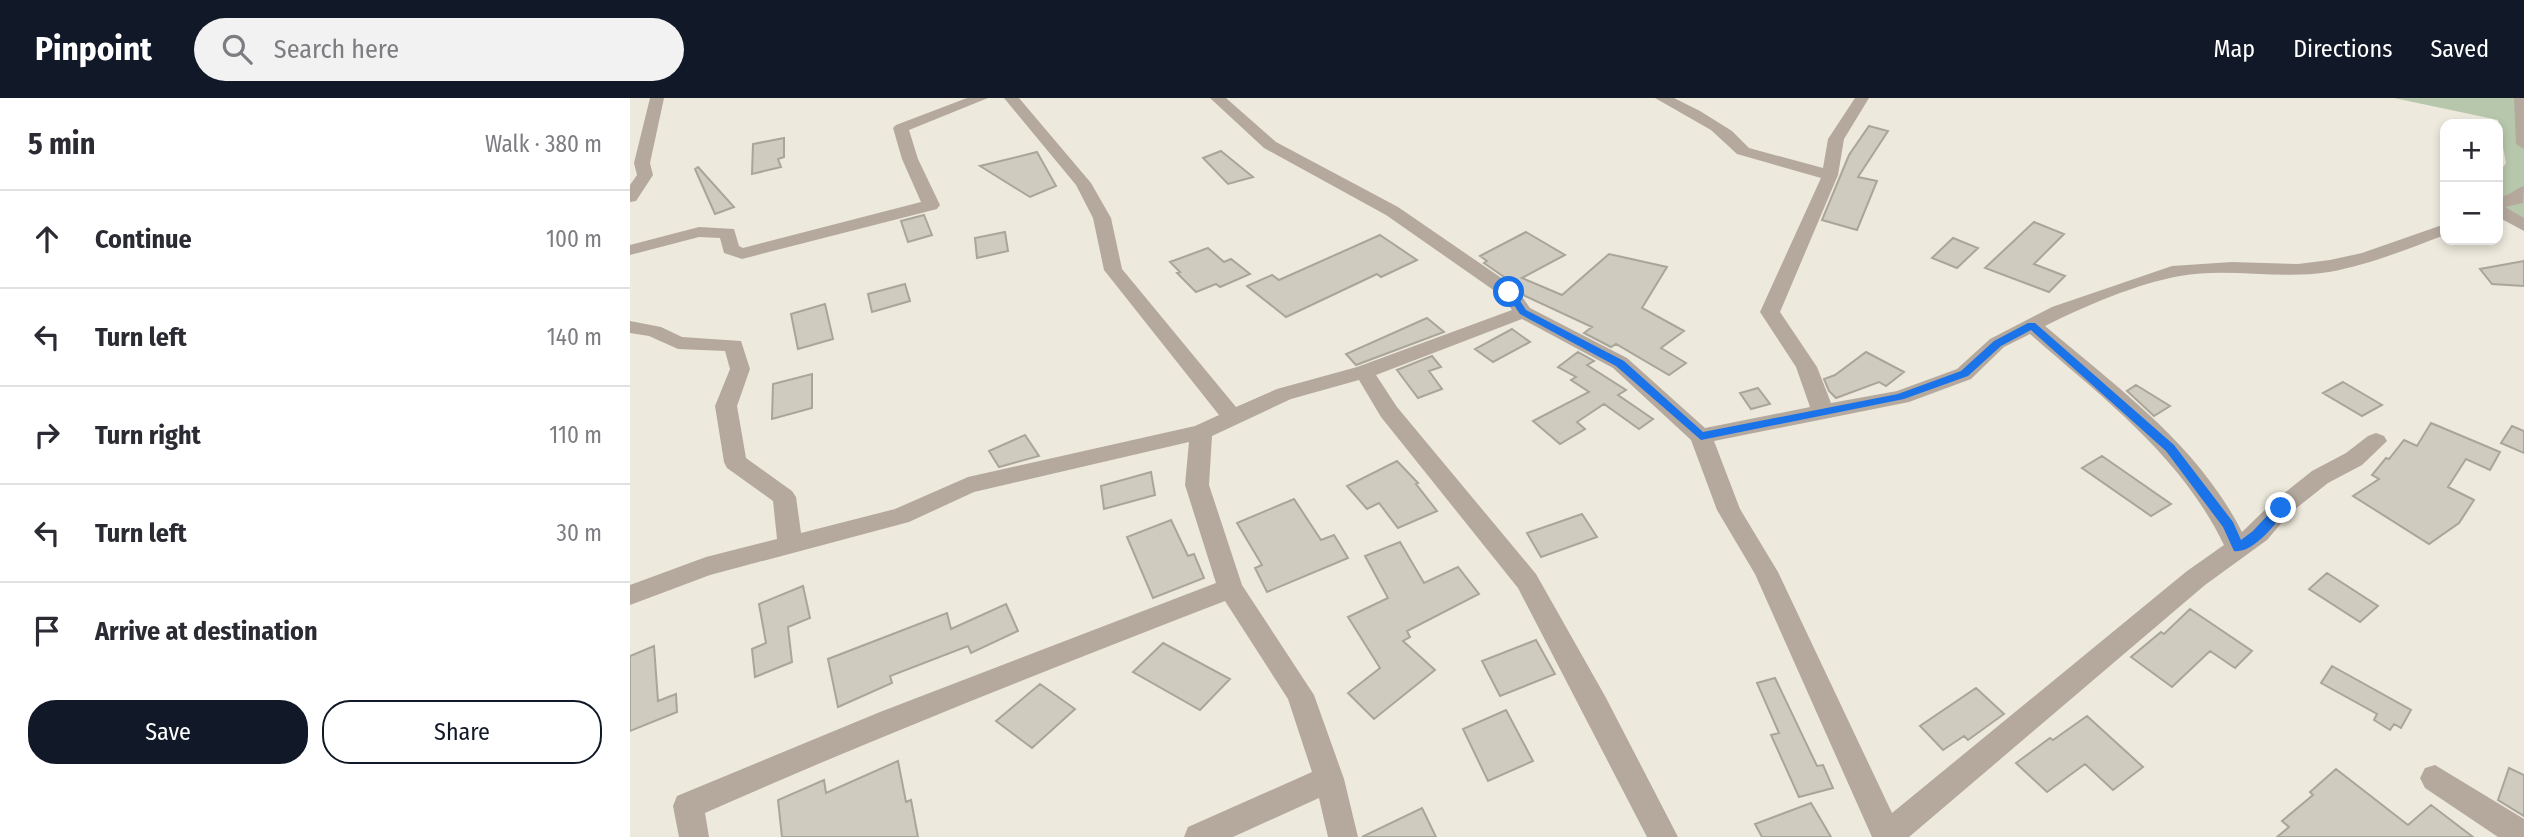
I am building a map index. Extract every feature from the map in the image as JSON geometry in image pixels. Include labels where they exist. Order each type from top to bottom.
[{"type":"street","points":[[630,197],[645,175],[642,163],[657,98]]},
{"type":"street","points":[[630,250],[699,232],[728,233],[730,249],[742,254],[931,205],[910,159],[901,128],[981,98]]},
{"type":"street","points":[[1010,98],[1083,183],[1102,218],[1113,270],[1233,418]]},
{"type":"street","points":[[1217,98],[1270,145],[1392,211],[1509,292],[1523,312],[1620,363],[1701,436],[1729,510],[1766,572],[1887,836],[2187,586],[2258,534],[2281,508],[2320,477],[2354,458],[2376,441]]},
{"type":"street","points":[[1662,98],[1735,140],[1744,151],[1830,175]]},
{"type":"street","points":[[1822,412],[1819,395],[1800,356],[1776,326],[1770,312],[1830,175],[1836,139],[1862,98]]},
{"type":"street","points":[[2521,98],[2524,144]]},
{"type":"street","points":[[2503,202],[2516,199],[2524,191]]},
{"type":"street","points":[[2503,213],[2524,226]]},
{"type":"street","points":[[1701,436],[1900,397],[1964,374],[1997,343],[2059,311],[2179,270],[2298,270],[2330,266],[2368,257],[2440,231]]},
{"type":"street","points":[[630,595],[706,567],[901,516],[968,485],[1200,432],[1284,394],[1364,372],[1523,312]]},
{"type":"street","points":[[2032,325],[2170,448],[2229,525],[2238,548]]},
{"type":"street","points":[[630,327],[653,331],[678,343],[734,345],[740,369],[726,406],[735,461],[784,497],[790,545]]},
{"type":"street","points":[[1364,372],[1389,412],[1527,582],[1595,705],[1663,837]]},
{"type":"street","points":[[1200,432],[1197,485],[1230,588],[1300,695],[1329,779],[1343,837]]},
{"type":"street","points":[[694,837],[688,806],[845,738],[1230,588]]},
{"type":"street","points":[[2435,778],[2524,835]]},
{"type":"street","points":[[1199,837],[1329,779]]},
{"type":"green space","points":[[2394,98],[2524,98],[2524,227],[2503,218],[2503,167],[2506,163],[2503,119]]},
{"type":"building","points":[[1869,126],[1888,131],[1858,177],[1877,181],[1857,230],[1822,220],[1849,155]]},
{"type":"building","points":[[784,138],[784,157],[778,159],[781,167],[752,174],[753,144]]},
{"type":"building","points":[[1221,151],[1253,177],[1228,184],[1203,158]]},
{"type":"building","points":[[1037,152],[1056,186],[1030,197],[980,166]]},
{"type":"building","points":[[698,167],[734,207],[715,214],[695,169]]},
{"type":"building","points":[[924,215],[932,235],[908,242],[901,221]]},
{"type":"building","points":[[2034,222],[2064,234],[2034,264],[2065,276],[2049,292],[1985,268]]},
{"type":"building","points":[[1005,232],[1008,251],[977,258],[975,238]]},
{"type":"building","points":[[1526,232],[1565,255],[1522,278],[1562,295],[1609,254],[1667,267],[1642,308],[1684,331],[1661,348],[1686,363],[1669,375],[1616,344],[1611,347],[1584,333],[1592,327],[1525,296],[1517,286],[1484,263],[1487,261],[1480,256]]},
{"type":"building","points":[[1380,235],[1417,260],[1381,277],[1377,274],[1286,317],[1247,286],[1272,275],[1279,280]]},
{"type":"building","points":[[1953,238],[1978,248],[1957,268],[1932,258]]},
{"type":"building","points":[[1208,248],[1224,262],[1231,259],[1250,274],[1220,287],[1216,284],[1196,292],[1170,262]]},
{"type":"building","points":[[2524,261],[2524,286],[2492,284],[2480,269]]},
{"type":"building","points":[[905,284],[910,301],[872,312],[868,294]]},
{"type":"building","points":[[825,304],[833,339],[798,349],[791,314]]},
{"type":"building","points":[[1427,318],[1444,332],[1356,365],[1346,354]]},
{"type":"building","points":[[1512,329],[1530,342],[1493,362],[1475,349]]},
{"type":"building","points":[[1578,352],[1594,361],[1587,365],[1626,390],[1618,395],[1653,419],[1639,429],[1604,404],[1577,422],[1585,429],[1560,444],[1533,421],[1589,392],[1571,380],[1576,377],[1558,367]]},
{"type":"building","points":[[1866,352],[1904,372],[1886,386],[1879,382],[1836,398],[1829,391],[1824,379],[1835,375]]},
{"type":"building","points":[[1432,356],[1441,367],[1429,371],[1442,389],[1418,398],[1397,370]]},
{"type":"building","points":[[812,374],[812,408],[772,419],[773,384]]},
{"type":"building","points":[[2343,382],[2382,405],[2362,416],[2323,393]]},
{"type":"building","points":[[2136,385],[2170,406],[2154,416],[2127,391]]},
{"type":"building","points":[[1758,388],[1770,404],[1751,409],[1740,393]]},
{"type":"building","points":[[2431,423],[2500,452],[2490,470],[2466,459],[2448,487],[2474,500],[2459,523],[2429,544],[2353,496],[2379,479],[2372,475],[2404,440],[2417,446]]},
{"type":"building","points":[[2512,426],[2524,431],[2524,453],[2501,443]]},
{"type":"building","points":[[1025,435],[1039,456],[999,467],[989,451]]},
{"type":"building","points":[[2102,456],[2171,504],[2151,516],[2082,468]]},
{"type":"building","points":[[1397,461],[1418,483],[1416,484],[1437,511],[1398,528],[1379,503],[1367,509],[1347,486]]},
{"type":"building","points":[[1151,472],[1155,495],[1104,509],[1101,486]]},
{"type":"building","points":[[1294,499],[1321,540],[1334,535],[1348,558],[1267,592],[1255,568],[1262,565],[1237,523]]},
{"type":"building","points":[[1582,514],[1597,537],[1541,557],[1527,533]]},
{"type":"building","points":[[1171,520],[1188,556],[1194,554],[1204,578],[1153,598],[1127,537]]},
{"type":"building","points":[[1400,542],[1424,583],[1458,567],[1479,594],[1407,631],[1410,637],[1403,641],[1435,670],[1374,719],[1348,693],[1380,668],[1348,617],[1388,598],[1365,556]]},
{"type":"building","points":[[2327,573],[2378,606],[2360,622],[2309,589]]},
{"type":"building","points":[[803,586],[810,618],[788,627],[792,662],[755,677],[752,649],[766,643],[759,604]]},
{"type":"building","points":[[1006,604],[1018,631],[971,653],[968,646],[890,676],[892,683],[838,707],[828,659],[947,613],[951,629]]},
{"type":"building","points":[[2190,609],[2252,651],[2235,668],[2210,651],[2172,687],[2131,657],[2161,632],[2164,634]]},
{"type":"building","points":[[1536,640],[1555,674],[1500,696],[1482,661]]},
{"type":"building","points":[[1163,643],[1230,679],[1200,710],[1133,672]]},
{"type":"building","points":[[654,646],[658,701],[676,694],[677,712],[630,731],[630,656]]},
{"type":"building","points":[[2332,666],[2411,710],[2401,728],[2394,724],[2390,730],[2374,720],[2377,714],[2321,683]]},
{"type":"building","points":[[1775,678],[1817,766],[1823,765],[1833,788],[1799,797],[1771,735],[1779,733],[1757,683]]},
{"type":"building","points":[[1040,684],[1075,709],[1032,748],[996,721]]},
{"type":"building","points":[[1976,688],[2004,714],[1968,740],[1964,736],[1943,750],[1920,726]]},
{"type":"building","points":[[1506,710],[1533,761],[1488,781],[1463,729]]},
{"type":"building","points":[[2087,716],[2143,767],[2113,790],[2085,764],[2047,792],[2016,763]]},
{"type":"building","points":[[898,761],[906,802],[911,800],[918,837],[782,837],[778,800],[824,780],[826,793]]},
{"type":"building","points":[[2509,768],[2524,775],[2524,816],[2498,800]]},
{"type":"building","points":[[2336,769],[2408,825],[2431,805],[2473,837],[2277,837],[2289,827],[2282,821],[2313,795],[2310,792]]},
{"type":"building","points":[[1811,803],[1831,837],[1762,837],[1755,824]]},
{"type":"building","points":[[1422,808],[1436,837],[1362,837]]},
{"type":"route","points":[[1509,292],[1523,312],[1620,363],[1701,436],[1900,397],[1964,374],[1997,343],[2032,325],[2170,448],[2229,525],[2238,548],[2258,534],[2281,508]]}]
